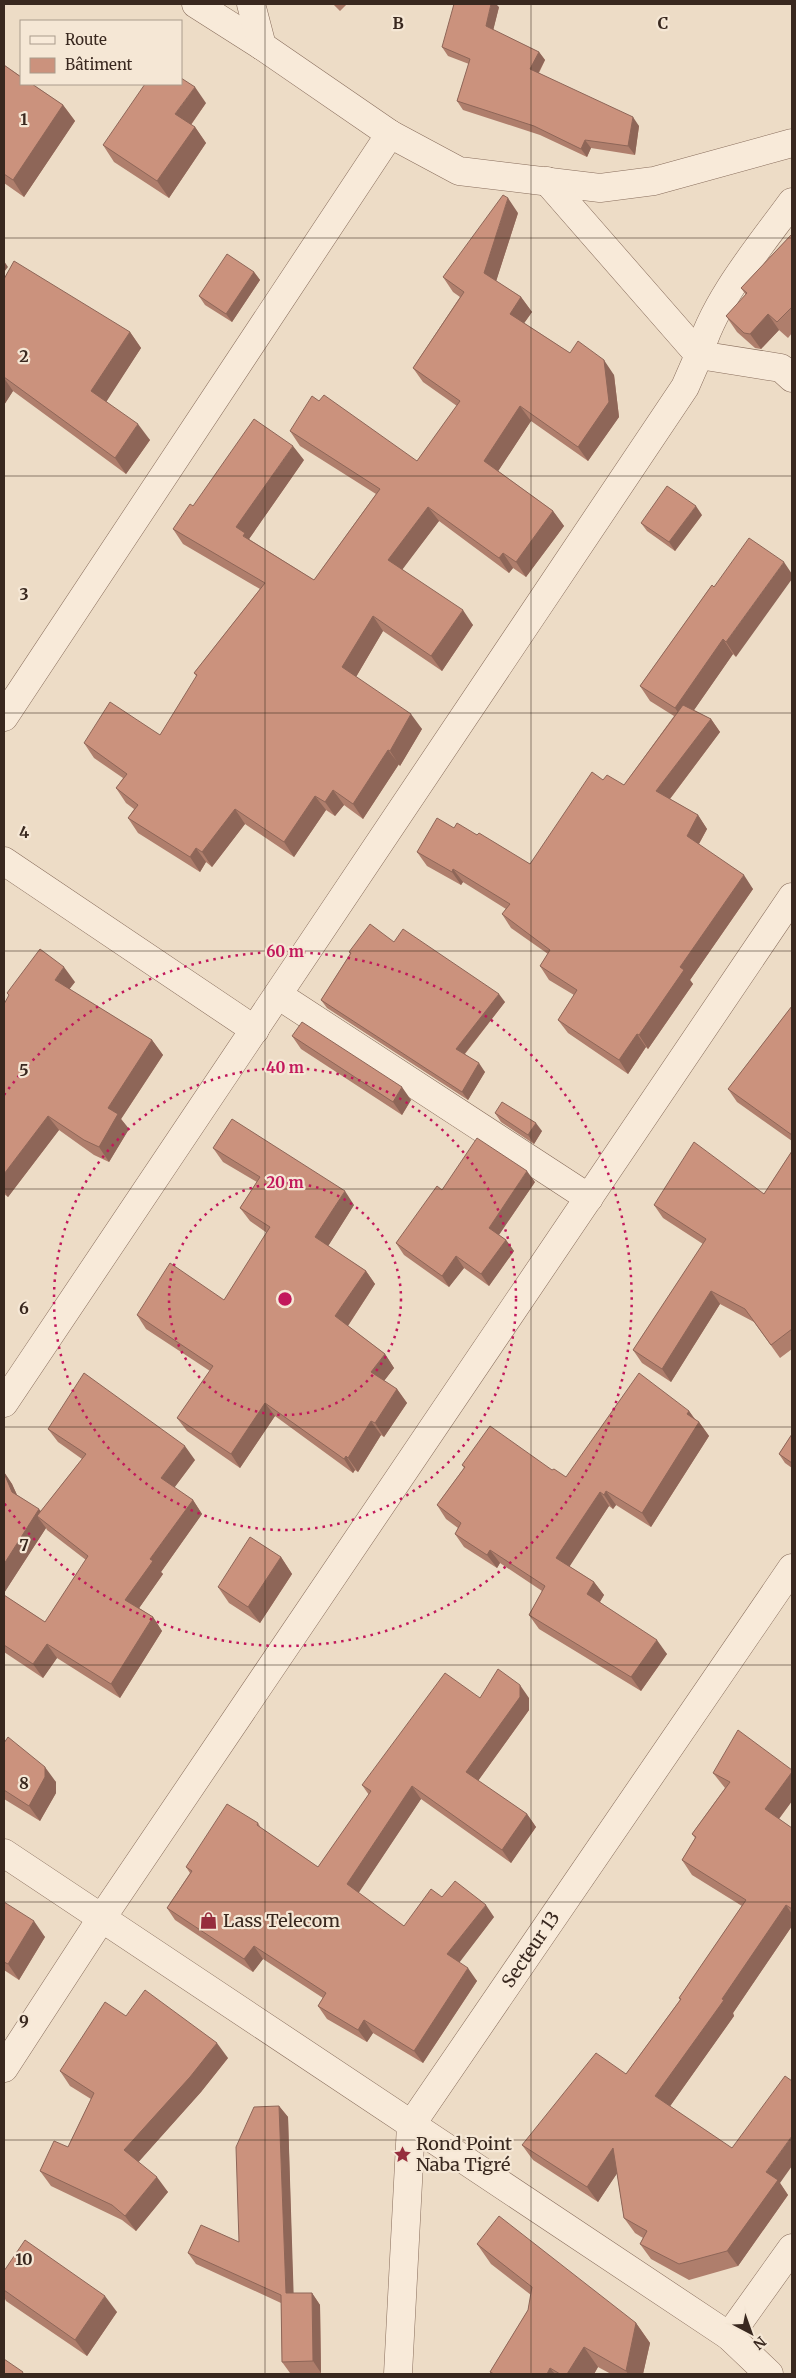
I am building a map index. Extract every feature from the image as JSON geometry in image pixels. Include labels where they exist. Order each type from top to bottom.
[{"type":"street","points":[[196,4],[262,46],[390,134],[459,171],[600,188],[654,181],[792,143]]},
{"type":"street","points":[[251,4],[262,46]]},
{"type":"street","points":[[4,717],[390,134]]},
{"type":"street","points":[[547,181],[699,355],[781,368],[792,378]]},
{"type":"street","points":[[4,1403],[685,387],[699,355],[704,336],[742,271],[792,202]]},
{"type":"street","points":[[4,861],[255,1030]]},
{"type":"street","points":[[4,2068],[102,1918],[792,897]]},
{"type":"street","points":[[278,995],[589,1198]]},
{"type":"street","name":"Secteur 13","points":[[411,2125],[792,1568]]},
{"type":"street","points":[[4,1853],[728,2336],[769,2374]]},
{"type":"street","points":[[398,2374],[411,2125]]},
{"type":"street","points":[[728,2336],[792,2248]]},
{"type":"building","points":[[454,4],[491,4],[486,26],[539,52],[530,69],[633,117],[628,146],[585,140],[581,149],[534,126],[457,101],[470,59],[442,47]]},
{"type":"building","points":[[4,65],[20,76],[20,85],[33,85],[63,105],[13,180],[4,174]]},
{"type":"building","points":[[182,79],[195,87],[175,114],[195,127],[157,181],[103,145],[144,85],[182,85]]},
{"type":"building","points":[[503,195],[508,198],[484,273],[521,297],[510,314],[570,353],[578,341],[604,360],[609,402],[578,447],[520,406],[484,461],[553,511],[516,562],[503,553],[499,558],[428,507],[388,560],[463,610],[431,656],[373,616],[342,667],[411,714],[390,751],[388,750],[353,804],[333,790],[325,802],[315,796],[284,842],[235,809],[202,852],[196,848],[190,857],[128,818],[138,805],[116,788],[127,774],[84,743],[110,702],[160,735],[197,675],[194,673],[265,583],[173,529],[190,504],[193,506],[254,419],[293,446],[236,527],[245,533],[243,536],[314,580],[380,489],[290,431],[312,396],[319,401],[324,395],[417,461],[460,401],[413,368],[464,292],[443,277]]},
{"type":"building","points":[[792,234],[792,307],[777,322],[768,314],[750,334],[744,333],[726,316],[747,293],[741,288]]},
{"type":"building","points":[[227,254],[254,272],[226,314],[199,296]]},
{"type":"building","points":[[14,261],[130,332],[91,391],[138,424],[115,458],[4,377],[4,279]]},
{"type":"building","points":[[667,486],[696,506],[669,542],[641,523]]},
{"type":"building","points":[[749,538],[784,562],[726,642],[723,639],[675,708],[640,686],[712,585],[714,587]]},
{"type":"building","points":[[683,705],[711,719],[656,791],[698,815],[687,836],[744,875],[680,967],[684,970],[639,1035],[637,1034],[619,1060],[558,1020],[577,990],[540,966],[550,950],[502,914],[510,904],[453,869],[452,872],[417,852],[437,818],[454,828],[457,823],[477,835],[479,833],[530,864],[592,772],[603,780],[607,775],[624,785]]},
{"type":"building","points":[[370,924],[394,942],[403,929],[499,994],[456,1049],[479,1063],[462,1092],[321,1000],[351,953],[349,952]]},
{"type":"building","points":[[40,949],[64,967],[55,980],[152,1040],[108,1108],[118,1114],[99,1147],[84,1140],[48,1116],[4,1174],[4,1004],[9,995],[7,993]]},
{"type":"building","points":[[792,1006],[792,1135],[728,1089]]},
{"type":"building","points":[[302,1022],[402,1087],[393,1102],[292,1036]]},
{"type":"building","points":[[502,1102],[536,1123],[528,1135],[495,1113]]},
{"type":"building","points":[[232,1119],[345,1191],[315,1237],[366,1271],[335,1316],[385,1354],[371,1372],[397,1389],[375,1423],[371,1421],[348,1458],[346,1456],[344,1459],[265,1403],[231,1454],[177,1418],[213,1366],[137,1315],[170,1263],[224,1300],[270,1227],[240,1208],[260,1177],[213,1148]]},
{"type":"building","points":[[477,1138],[527,1171],[489,1228],[506,1240],[481,1274],[456,1256],[442,1276],[396,1243],[437,1186],[442,1190]]},
{"type":"building","points":[[694,1142],[764,1194],[792,1151],[792,1329],[771,1345],[745,1309],[711,1291],[662,1369],[633,1350],[706,1239],[654,1205]]},
{"type":"building","points":[[84,1373],[185,1446],[161,1478],[193,1500],[150,1559],[153,1561],[125,1600],[153,1617],[111,1684],[47,1644],[33,1664],[4,1645],[4,1595],[45,1622],[88,1556],[37,1516],[86,1454],[48,1429]]},
{"type":"building","points":[[639,1373],[689,1411],[687,1414],[699,1422],[642,1513],[606,1491],[604,1495],[600,1492],[556,1558],[594,1582],[587,1594],[657,1640],[631,1677],[529,1615],[545,1586],[490,1550],[487,1555],[455,1534],[461,1523],[437,1505],[465,1467],[462,1465],[490,1426],[552,1470],[554,1469],[566,1477]]},
{"type":"building","points":[[792,1434],[792,1463],[779,1454]]},
{"type":"building","points":[[4,1473],[12,1492],[39,1509],[4,1564]]},
{"type":"building","points":[[250,1537],[281,1557],[248,1607],[218,1587]]},
{"type":"building","points":[[498,1669],[520,1685],[520,1697],[466,1772],[527,1814],[502,1850],[412,1786],[347,1884],[404,1926],[431,1889],[442,1897],[455,1881],[486,1905],[447,1954],[468,1968],[414,2051],[364,2020],[358,2030],[318,2006],[326,1993],[254,1946],[244,1959],[167,1908],[192,1871],[186,1867],[227,1804],[258,1823],[257,1825],[318,1867],[371,1791],[362,1785],[445,1673],[480,1698]]},
{"type":"building","points":[[738,1730],[792,1770],[765,1809],[792,1828],[792,1909],[786,1905],[722,1999],[724,2000],[655,2096],[732,2148],[785,2076],[792,2081],[792,2136],[766,2172],[778,2180],[727,2251],[679,2264],[640,2244],[647,2231],[624,2218],[613,2148],[587,2187],[522,2145],[596,2053],[626,2074],[681,1999],[679,1998],[746,1900],[682,1860],[696,1837],[692,1834],[730,1782],[713,1773]]},
{"type":"building","points":[[8,1737],[45,1767],[45,1777],[29,1806],[4,1790],[4,1743]]},
{"type":"building","points":[[4,1902],[34,1921],[8,1964],[4,1962]]},
{"type":"building","points":[[145,1990],[217,2043],[190,2077],[124,2150],[157,2177],[125,2216],[112,2205],[40,2171],[54,2141],[68,2147],[94,2093],[60,2071],[105,2002],[126,2016]]},
{"type":"building","points":[[279,2106],[286,2293],[312,2293],[313,2361],[282,2362],[281,2295],[188,2253],[201,2225],[239,2242],[236,2147],[254,2107]]},
{"type":"building","points":[[499,2216],[636,2323],[626,2371],[584,2347],[567,2374],[560,2374],[550,2368],[547,2374],[494,2374],[490,2372],[528,2310],[532,2287],[477,2244]]},
{"type":"building","points":[[25,2240],[105,2296],[75,2340],[4,2290],[4,2271]]},
{"type":"building","points":[[4,2359],[23,2372],[22,2374],[4,2374]]},
{"type":"place","name":"Lass Telecom","points":[[209,1921]]},
{"type":"place","name":"Rond Point Naba Tigré","points":[[402,2154]]}]
